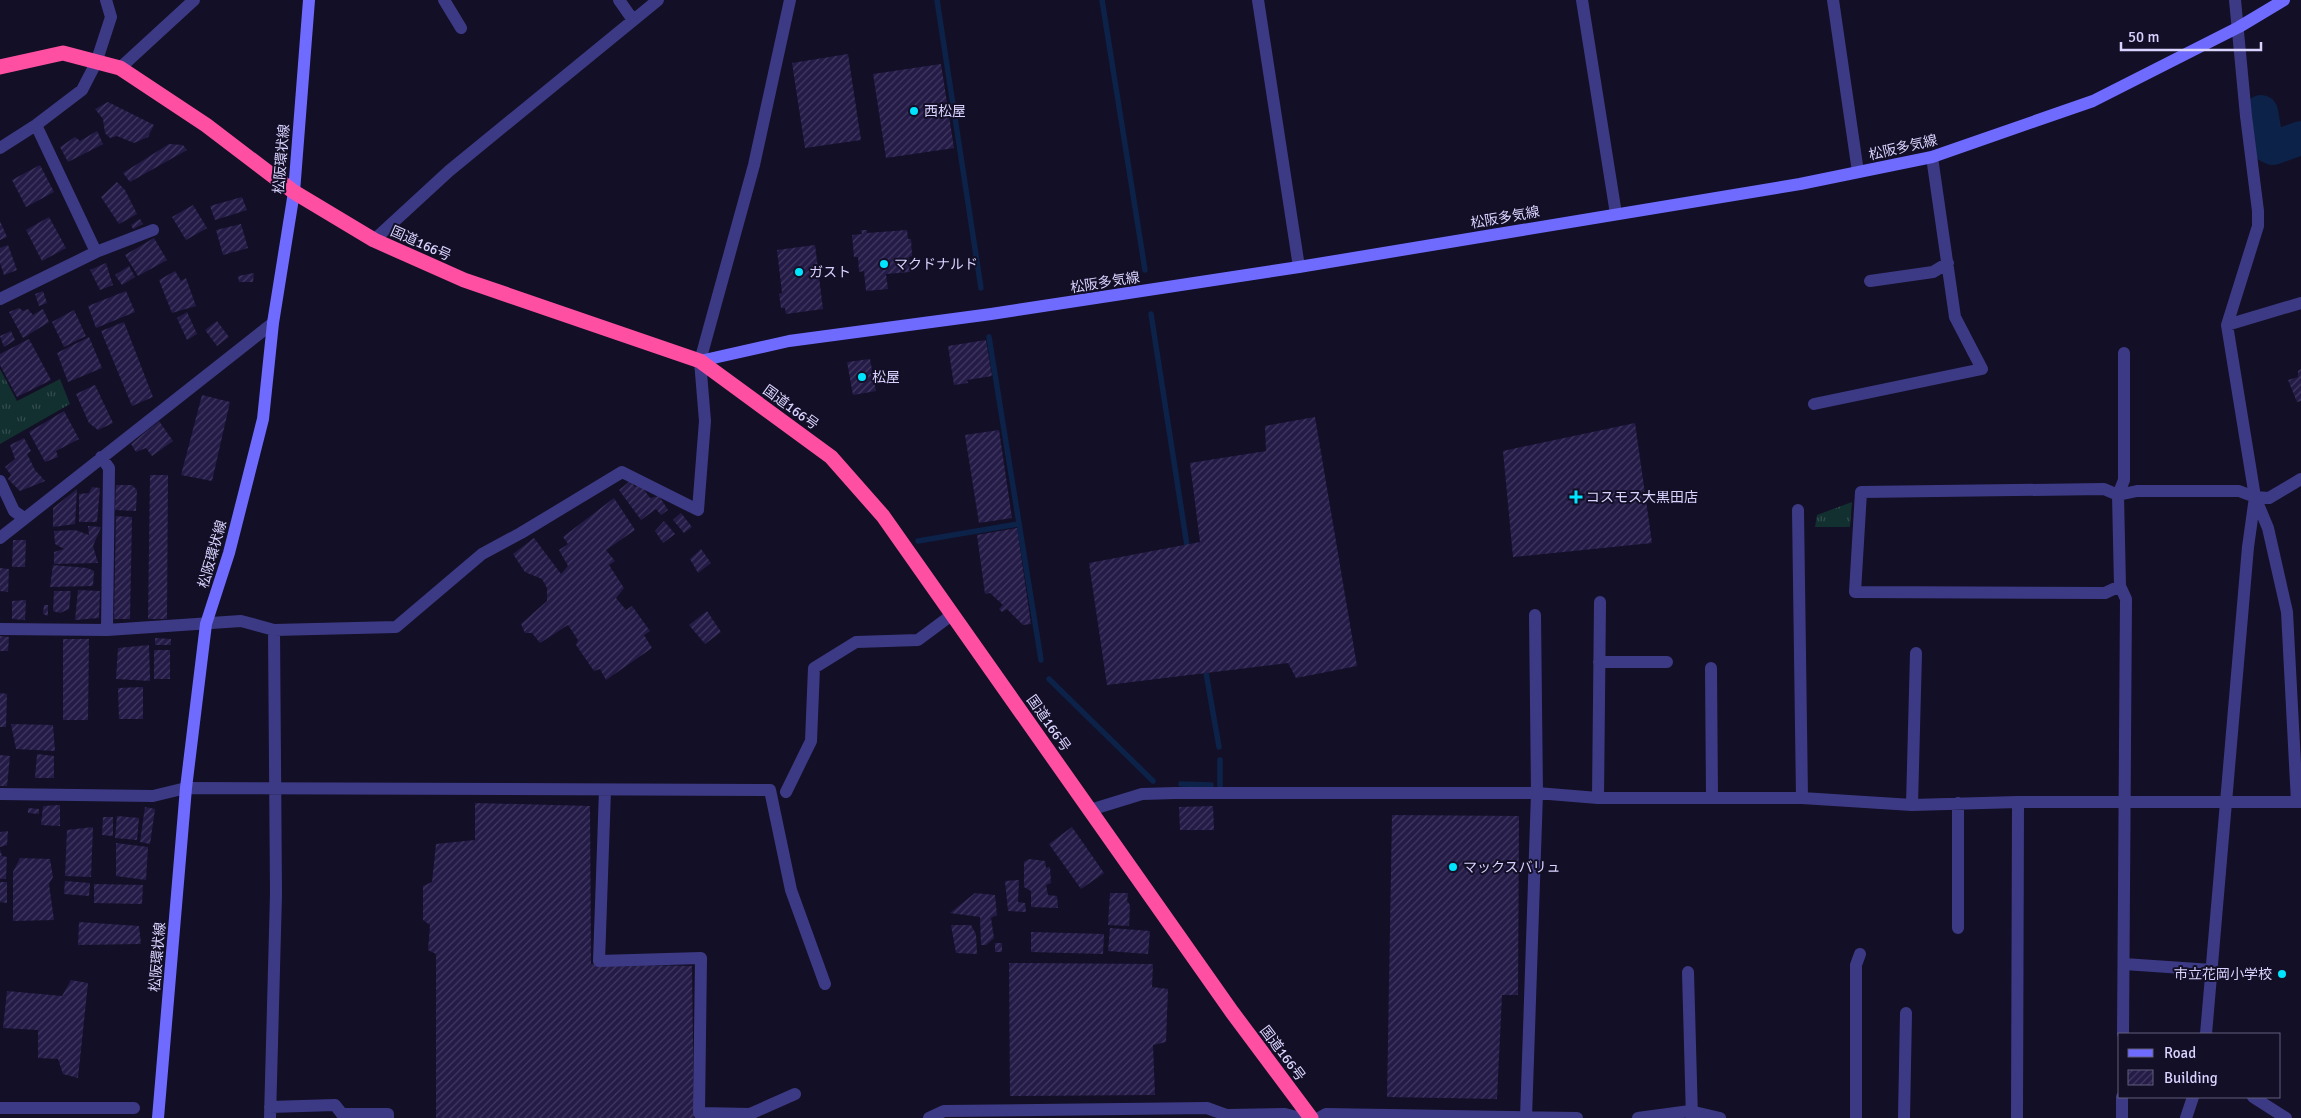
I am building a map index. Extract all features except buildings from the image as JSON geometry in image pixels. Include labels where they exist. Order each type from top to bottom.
[{"type":"highway","name":"国道166号","points":[[0,67],[63,53],[120,68],[206,125],[294,192],[374,240],[464,280],[700,361],[832,456],[883,516],[1232,1012],[1311,1118]]},
{"type":"main road","name":"松阪環状線","points":[[158,1118],[186,788],[206,624],[229,553],[263,419],[273,323],[294,192],[309,0]]},
{"type":"main road","name":"松阪多気線","points":[[700,361],[789,341],[991,314],[1299,267],[1800,184],[1932,157],[2093,101],[2239,27],[2284,0]]},
{"type":"street","points":[[0,148],[36,125],[82,90],[96,63],[111,17],[106,0]]},
{"type":"street","points":[[120,68],[194,0]]},
{"type":"street","points":[[444,0],[461,28]]},
{"type":"street","points":[[619,0],[633,20]]},
{"type":"street","points":[[374,240],[449,171],[658,0]]},
{"type":"street","points":[[0,629],[107,630],[241,621],[274,630],[396,627],[482,554],[521,533],[622,472],[698,510],[705,421],[700,361],[754,166],[790,0]]},
{"type":"street","points":[[1258,0],[1299,267]]},
{"type":"street","points":[[1582,0],[1616,214]]},
{"type":"street","points":[[1832,0],[1858,172]]},
{"type":"street","points":[[1090,810],[1142,794],[1176,793],[1537,793],[1598,798],[1802,798],[1912,805],[2126,801],[2299,802],[2287,612],[2268,528],[2255,497],[2227,325],[2258,226],[2235,0]]},
{"type":"street","points":[[36,125],[96,252]]},
{"type":"street","points":[[1814,404],[1982,370],[1955,317],[1932,157]]},
{"type":"street","points":[[0,299],[96,252],[153,230]]},
{"type":"street","points":[[1870,281],[1933,272],[1948,263]]},
{"type":"street","points":[[2227,325],[2301,303]]},
{"type":"street","points":[[0,538],[273,323]]},
{"type":"street","points":[[2123,1033],[2126,599],[2120,586],[2118,495],[2124,480],[2124,353]]},
{"type":"street","points":[[102,457],[109,468],[107,630]]},
{"type":"street","points":[[2120,586],[2105,593],[1855,592],[1861,492],[2104,489],[2118,495],[2137,491],[2239,491],[2255,497],[2269,498],[2301,479]]},
{"type":"street","points":[[0,481],[14,511],[24,518]]},
{"type":"street","points":[[2206,1033],[2248,547],[2255,497]]},
{"type":"street","points":[[1798,510],[1802,798]]},
{"type":"street","points":[[1598,798],[1600,602]]},
{"type":"street","points":[[786,792],[811,741],[814,668],[856,642],[918,640],[953,614]]},
{"type":"street","points":[[1526,1117],[1537,793],[1536,615]]},
{"type":"street","points":[[274,630],[276,894],[270,1113],[335,1106],[342,1114],[388,1114],[388,1118]]},
{"type":"street","points":[[1912,805],[1916,653]]},
{"type":"street","points":[[1599,662],[1667,662]]},
{"type":"street","points":[[1711,668],[1712,797]]},
{"type":"street","points":[[0,794],[153,796],[186,788],[770,790],[791,890],[825,984]]},
{"type":"street","points":[[605,790],[599,961],[701,958],[699,1113],[750,1114],[795,1094]]},
{"type":"street","points":[[2017,1118],[2018,802]]},
{"type":"street","points":[[1958,804],[1958,928]]},
{"type":"street","points":[[1856,1118],[1856,965],[1860,954]]},
{"type":"street","points":[[2124,964],[2212,970]]},
{"type":"street","points":[[1688,972],[1691,1115]]},
{"type":"street","points":[[1904,1118],[1906,1013]]},
{"type":"street","points":[[2122,1098],[2122,1118]]},
{"type":"street","points":[[2186,1118],[2193,1098]]},
{"type":"street","points":[[2256,1098],[2286,1118]]},
{"type":"street","points":[[0,1108],[134,1108]]},
{"type":"street","points":[[929,1118],[944,1111],[1207,1108],[1226,1115],[1285,1114],[1301,1118]]},
{"type":"street","points":[[1319,1118],[1326,1114],[1577,1118]]},
{"type":"street","points":[[1638,1118],[1691,1115],[1720,1118]]},
{"type":"green space","points":[[0,369],[17,401],[60,379],[70,404],[0,444]]},
{"type":"green space","points":[[1852,502],[1850,527],[1815,527],[1817,515]]},
{"type":"waterway","points":[[937,0],[981,288]]},
{"type":"waterway","points":[[1102,0],[1145,270]]},
{"type":"waterway","points":[[2261,112],[2267,145],[2273,148],[2301,138]]},
{"type":"waterway","points":[[1151,314],[1188,552]]},
{"type":"waterway","points":[[989,337],[1041,660]]},
{"type":"waterway","points":[[918,541],[1018,524]]},
{"type":"waterway","points":[[1205,667],[1219,747]]},
{"type":"waterway","points":[[1049,679],[1153,781]]},
{"type":"waterway","points":[[1220,760],[1220,786]]},
{"type":"waterway","points":[[1181,784],[1211,785]]},
{"type":"place","name":"西松屋","points":[[914,111]]},
{"type":"place","name":"マクドナルド","points":[[884,264]]},
{"type":"place","name":"ガスト","points":[[799,272]]},
{"type":"place","name":"松屋","points":[[862,377]]},
{"type":"place","name":"コスモス大黒田店","points":[[1576,497]]},
{"type":"place","name":"マックスバリュ","points":[[1453,867]]},
{"type":"place","name":"市立花岡小学校","points":[[2282,974]]}]
